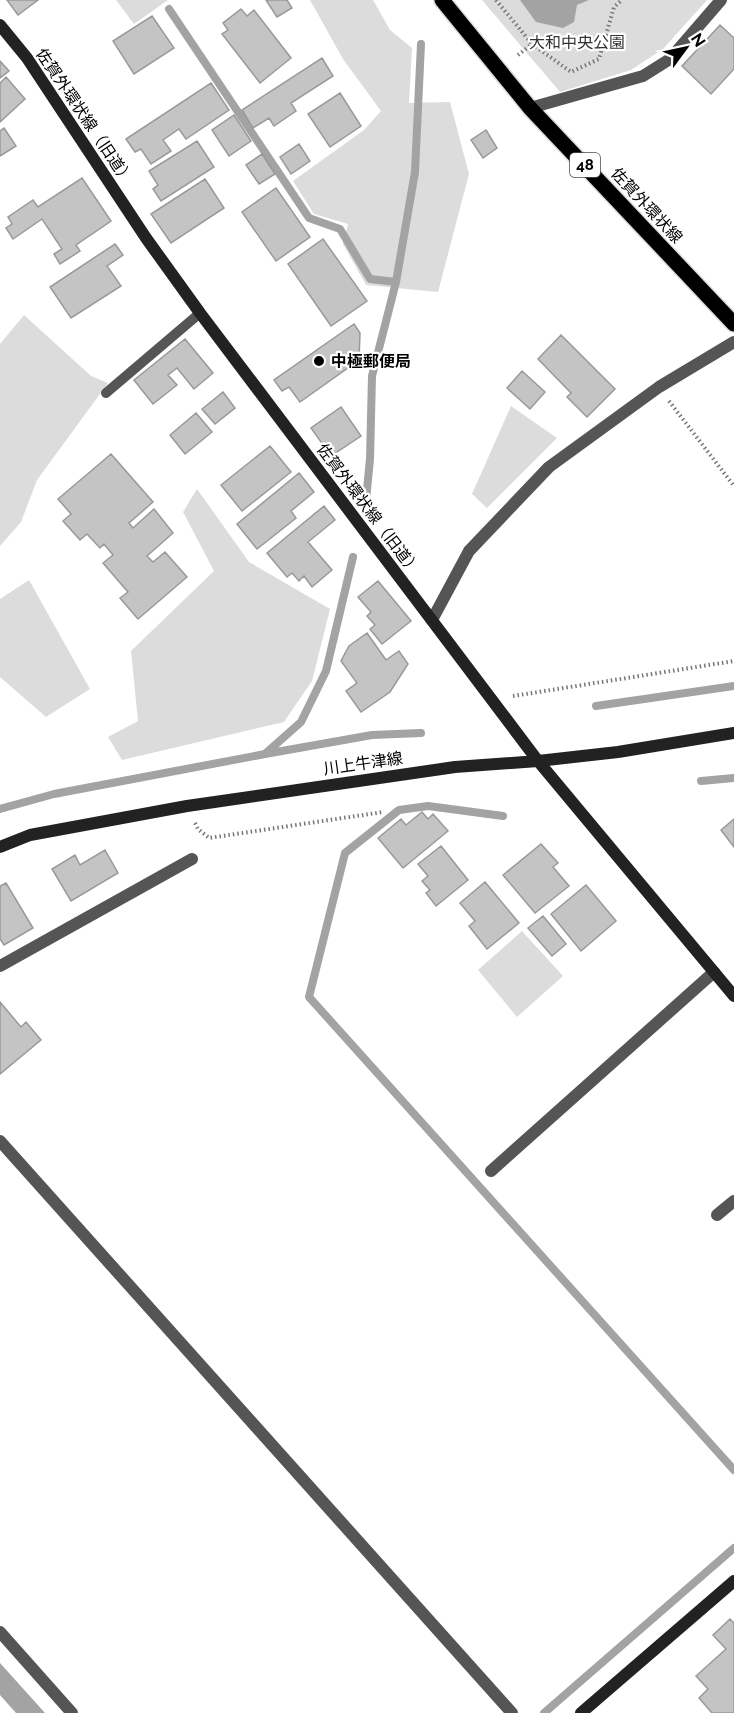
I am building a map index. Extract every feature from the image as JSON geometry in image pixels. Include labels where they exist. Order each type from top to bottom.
[{"type":"main road","name":"佐賀外環状線","points":[[442,0],[530,108],[734,324]]},
{"type":"street","points":[[530,108],[643,76],[670,59],[721,0]]},
{"type":"street","name":"佐賀外環状線（旧道）","points":[[0,25],[27,58],[146,238],[200,313],[538,761],[734,996]]},
{"type":"street","points":[[432,620],[469,551],[549,467],[659,387],[734,342]]},
{"type":"street","name":"川上牛津線","points":[[0,847],[30,835],[187,806],[454,766],[538,761],[618,752],[734,733]]},
{"type":"street","points":[[0,966],[192,859]]},
{"type":"street","points":[[491,1171],[714,972]]},
{"type":"street","points":[[0,1141],[512,1713]]},
{"type":"street","points":[[717,1215],[734,1201]]},
{"type":"street","points":[[580,1713],[734,1581]]},
{"type":"street","points":[[0,1632],[72,1713]]},
{"type":"lane","points":[[106,393],[200,313]]},
{"type":"path","points":[[496,0],[532,44],[571,72],[599,59],[614,7],[622,0]]},
{"type":"path","points":[[518,55],[532,44]]},
{"type":"path","points":[[659,387],[734,486]]},
{"type":"path","points":[[492,700],[734,662]]},
{"type":"path","points":[[187,806],[198,829],[209,838],[382,812]]},
{"type":"green space","points":[[116,0],[168,0],[134,24]]},
{"type":"green space","points":[[310,0],[373,0],[390,30],[412,48],[409,103],[450,102],[469,174],[438,292],[366,285],[343,244],[348,224],[314,214],[293,181],[364,130],[381,111],[343,59]]},
{"type":"green space","name":"大和中央公園","points":[[482,0],[707,0],[663,49],[631,70],[560,92]]},
{"type":"green space","points":[[24,315],[91,376],[108,383],[37,480],[21,522],[0,546],[0,344]]},
{"type":"green space","points":[[511,406],[557,438],[487,508],[472,494]]},
{"type":"green space","points":[[197,489],[249,562],[330,609],[312,681],[284,722],[122,760],[108,737],[138,721],[131,651],[214,571],[183,512]]},
{"type":"green space","points":[[29,580],[90,689],[46,717],[0,677],[0,599]]},
{"type":"green space","points":[[522,931],[563,976],[517,1017],[478,970]]},
{"type":"shaded area","points":[[520,0],[589,0],[577,5],[574,22],[563,28],[536,22]]},
{"type":"shaded area","points":[[0,1663],[45,1713],[16,1713],[0,1695]]},
{"type":"building","points":[[7,0],[38,0],[18,15]]},
{"type":"building","points":[[266,0],[287,0],[292,8],[277,17]]},
{"type":"building","points":[[241,9],[247,16],[254,10],[291,58],[260,83],[222,34],[228,30],[223,23]]},
{"type":"building","points":[[152,16],[174,48],[134,74],[113,41]]},
{"type":"building","points":[[720,25],[734,38],[734,69],[711,94],[682,66]]},
{"type":"building","points":[[322,58],[333,76],[291,103],[296,111],[274,126],[269,118],[253,128],[242,110]]},
{"type":"building","points":[[0,61],[9,71],[0,78]]},
{"type":"building","points":[[6,77],[25,99],[0,122],[0,83]]},
{"type":"building","points":[[211,83],[229,110],[186,139],[179,129],[163,140],[171,151],[151,164],[141,149],[135,152],[126,139]]},
{"type":"building","points":[[340,93],[361,126],[330,147],[308,114]]},
{"type":"building","points":[[234,115],[251,141],[229,156],[212,130]]},
{"type":"building","points":[[4,128],[16,146],[0,156],[0,131]]},
{"type":"building","points":[[486,130],[497,148],[483,158],[471,140]]},
{"type":"building","points":[[197,141],[214,167],[161,201],[153,189],[158,185],[149,171]]},
{"type":"building","points":[[299,144],[310,161],[291,174],[280,157]]},
{"type":"building","points":[[262,154],[275,174],[259,184],[246,165]]},
{"type":"building","points":[[82,178],[111,221],[76,245],[80,251],[60,264],[54,254],[62,249],[42,219],[13,239],[6,228],[12,224],[8,217],[33,200],[38,207]]},
{"type":"building","points":[[205,179],[224,208],[171,243],[151,214]]},
{"type":"building","points":[[276,188],[310,237],[276,261],[242,212]]},
{"type":"building","points":[[323,239],[367,301],[331,326],[288,264]]},
{"type":"building","points":[[115,244],[123,255],[107,266],[121,286],[71,318],[50,287]]},
{"type":"building","points":[[354,324],[360,333],[359,360],[300,402],[289,387],[282,391],[274,380]]},
{"type":"building","points":[[561,335],[615,389],[587,417],[567,397],[571,393],[538,359]]},
{"type":"building","points":[[185,339],[213,373],[194,389],[177,368],[168,375],[177,385],[153,404],[134,380]]},
{"type":"building","points":[[522,371],[545,392],[530,409],[507,388]]},
{"type":"building","points":[[223,392],[235,408],[215,424],[202,409]]},
{"type":"building","points":[[341,407],[361,436],[331,456],[311,428]]},
{"type":"building","points":[[196,413],[212,432],[185,454],[170,435]]},
{"type":"building","points":[[270,446],[291,472],[242,511],[221,485]]},
{"type":"building","points":[[111,454],[153,502],[129,523],[133,528],[154,509],[173,533],[147,556],[153,562],[165,552],[187,577],[138,619],[120,598],[128,592],[103,563],[113,555],[104,544],[100,548],[87,534],[80,540],[63,521],[71,514],[58,499]]},
{"type":"building","points":[[299,473],[314,492],[291,511],[296,518],[257,549],[237,524]]},
{"type":"building","points":[[324,506],[335,520],[308,542],[332,570],[312,587],[304,576],[299,581],[292,573],[287,577],[267,553]]},
{"type":"building","points":[[378,581],[411,621],[382,644],[370,629],[375,625],[367,616],[371,612],[358,597]]},
{"type":"building","points":[[367,633],[386,660],[399,651],[408,664],[390,692],[361,712],[346,691],[357,683],[341,661],[349,646]]},
{"type":"building","points":[[422,812],[428,819],[433,814],[448,831],[403,868],[378,838],[401,819],[406,825]]},
{"type":"building","points":[[734,819],[734,847],[721,830]]},
{"type":"building","points":[[541,844],[558,863],[553,867],[569,886],[535,913],[503,875]]},
{"type":"building","points":[[441,846],[468,880],[436,906],[426,893],[430,890],[422,881],[428,876],[418,864]]},
{"type":"building","points":[[105,850],[118,873],[71,901],[52,869],[75,855],[80,865]]},
{"type":"building","points":[[485,882],[519,923],[487,949],[469,926],[475,921],[460,903]]},
{"type":"building","points":[[6,883],[33,928],[4,945],[0,939],[0,886]]},
{"type":"building","points":[[586,885],[616,921],[581,951],[551,914]]},
{"type":"building","points":[[543,916],[566,944],[552,956],[528,928]]},
{"type":"building","points":[[0,1002],[21,1027],[26,1022],[41,1040],[0,1074]]},
{"type":"building","points":[[730,1619],[734,1623],[734,1713],[712,1713],[699,1698],[708,1689],[696,1676],[726,1649],[713,1635]]},
{"type":"waterway","points":[[169,9],[309,218],[340,229],[370,279],[396,282]]},
{"type":"waterway","points":[[366,500],[370,459],[372,376],[396,282],[415,172],[421,44]]},
{"type":"waterway","points":[[266,753],[301,722],[326,671],[353,557]]},
{"type":"waterway","points":[[596,706],[734,686]]},
{"type":"waterway","points":[[0,809],[54,794],[265,754],[372,735],[421,733]]},
{"type":"waterway","points":[[701,781],[734,778]]},
{"type":"waterway","points":[[503,816],[428,806],[399,810],[345,853],[309,997],[734,1470]]},
{"type":"waterway","points":[[544,1713],[734,1548]]},
{"type":"place","name":"中極郵便局","points":[[319,361]]}]
